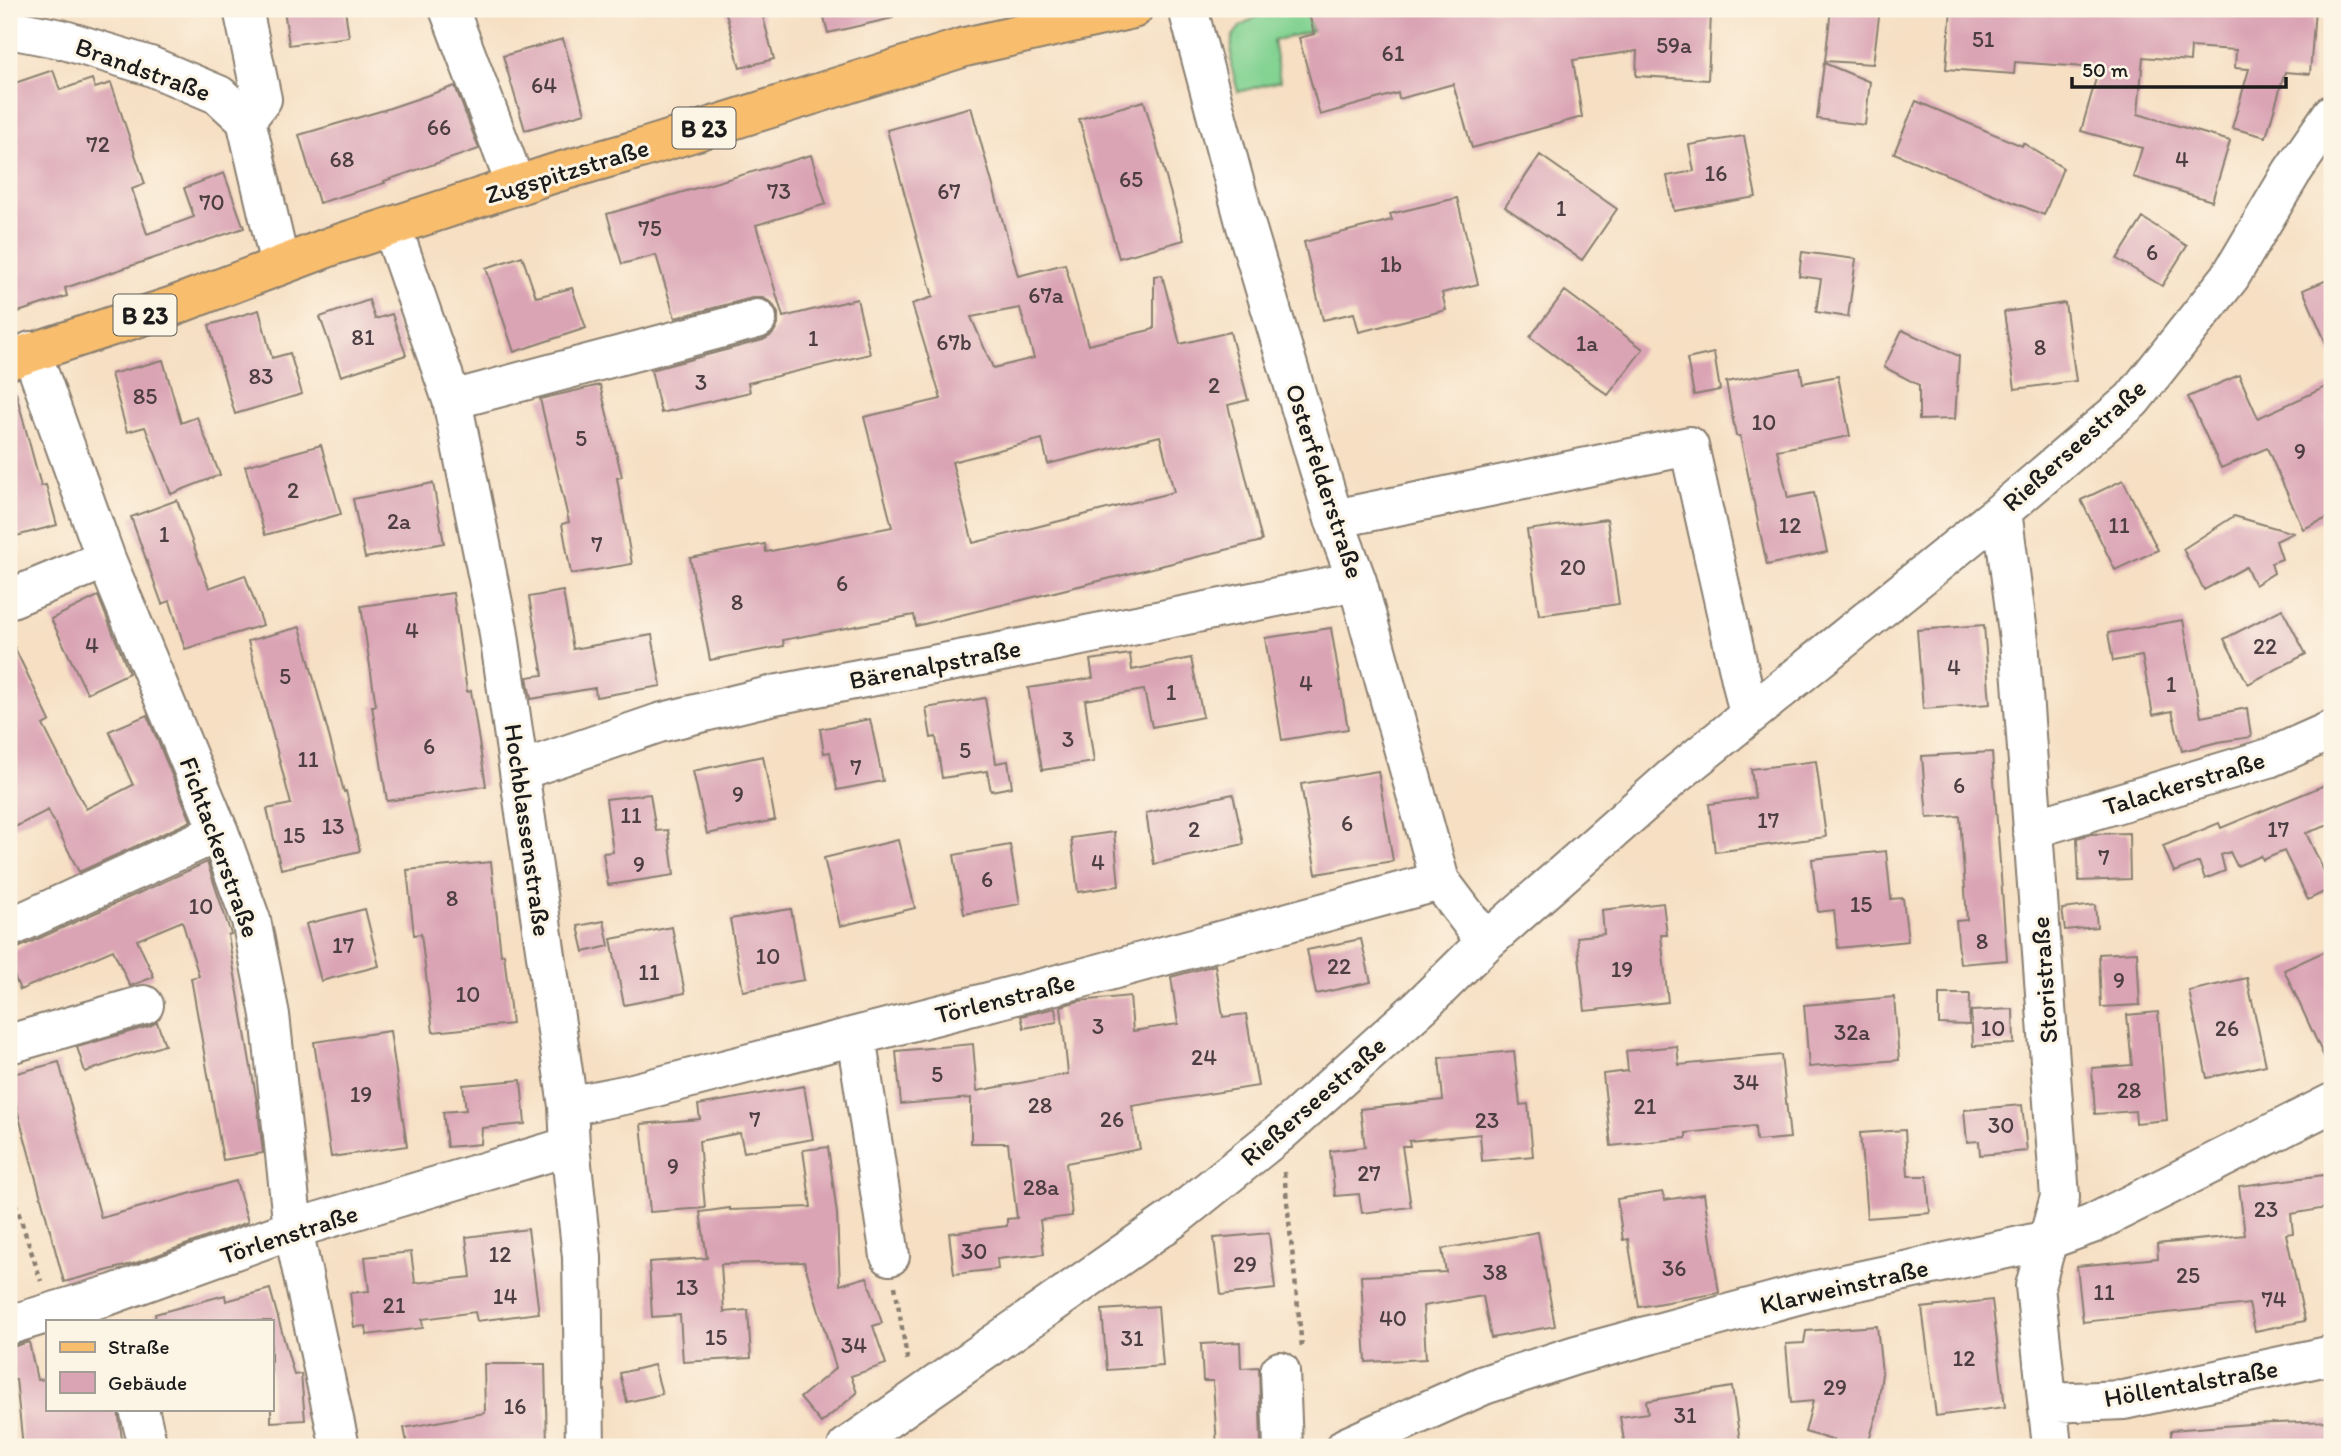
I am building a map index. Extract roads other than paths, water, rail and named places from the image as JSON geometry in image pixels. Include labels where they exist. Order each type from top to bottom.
[{"type":"main road","name":"Zugspitzstraße","points":[[20,355],[173,306],[280,265],[392,227],[965,47],[1133,9]]},
{"type":"street","points":[[243,9],[262,99],[246,120],[280,265]]},
{"type":"street","points":[[449,9],[516,187]]},
{"type":"street","name":"Osterfelderstraße","points":[[1188,9],[1246,226],[1334,519],[1357,581],[1440,881],[1486,942]]},
{"type":"street","name":"Brandstraße","points":[[9,29],[61,39],[150,66],[219,95],[246,120]]},
{"type":"street","name":"Rießerseestraße","points":[[847,1447],[1172,1219],[1281,1132],[1421,1006],[1486,942],[1673,777],[2002,511],[2132,400],[2231,277],[2291,172],[2332,114]]},
{"type":"street","name":"Hochblassenstraße","points":[[392,227],[452,400],[498,628],[568,1106],[582,1256],[585,1447]]},
{"type":"street","points":[[452,400],[757,319]]},
{"type":"street","name":"Fichtackerstraße","points":[[20,355],[219,832],[251,920],[270,1015],[293,1229],[340,1447]]},
{"type":"street","points":[[1334,519],[1689,446],[1749,715]]},
{"type":"street","name":"Storistraße","points":[[2002,511],[2019,640],[2060,1197],[2035,1286],[2052,1447]]},
{"type":"street","points":[[9,599],[106,559]]},
{"type":"street","name":"Bärenalpstraße","points":[[519,771],[659,723],[774,695],[1357,581]]},
{"type":"street","name":"Talackerstraße","points":[[2032,829],[2269,758],[2332,730]]},
{"type":"street","points":[[9,928],[219,832]]},
{"type":"street","name":"Törlenstraße","points":[[568,1106],[629,1094],[1086,977],[1440,881]]},
{"type":"street","points":[[9,1044],[144,1004]]},
{"type":"street","points":[[856,1036],[890,1256]]},
{"type":"street","name":"Klarweinstraße","points":[[1346,1447],[1484,1385],[1576,1355],[1812,1291],[2048,1240],[2092,1224],[2332,1103]]},
{"type":"street","name":"Törlenstraße","points":[[9,1325],[51,1312],[116,1307],[293,1229],[570,1146]]},
{"type":"street","name":"Höllentalstraße","points":[[2049,1403],[2124,1400],[2332,1355]]},
{"type":"street","points":[[1283,1447],[1292,1361]]},
{"type":"street","points":[[139,1410],[148,1447]]}]
